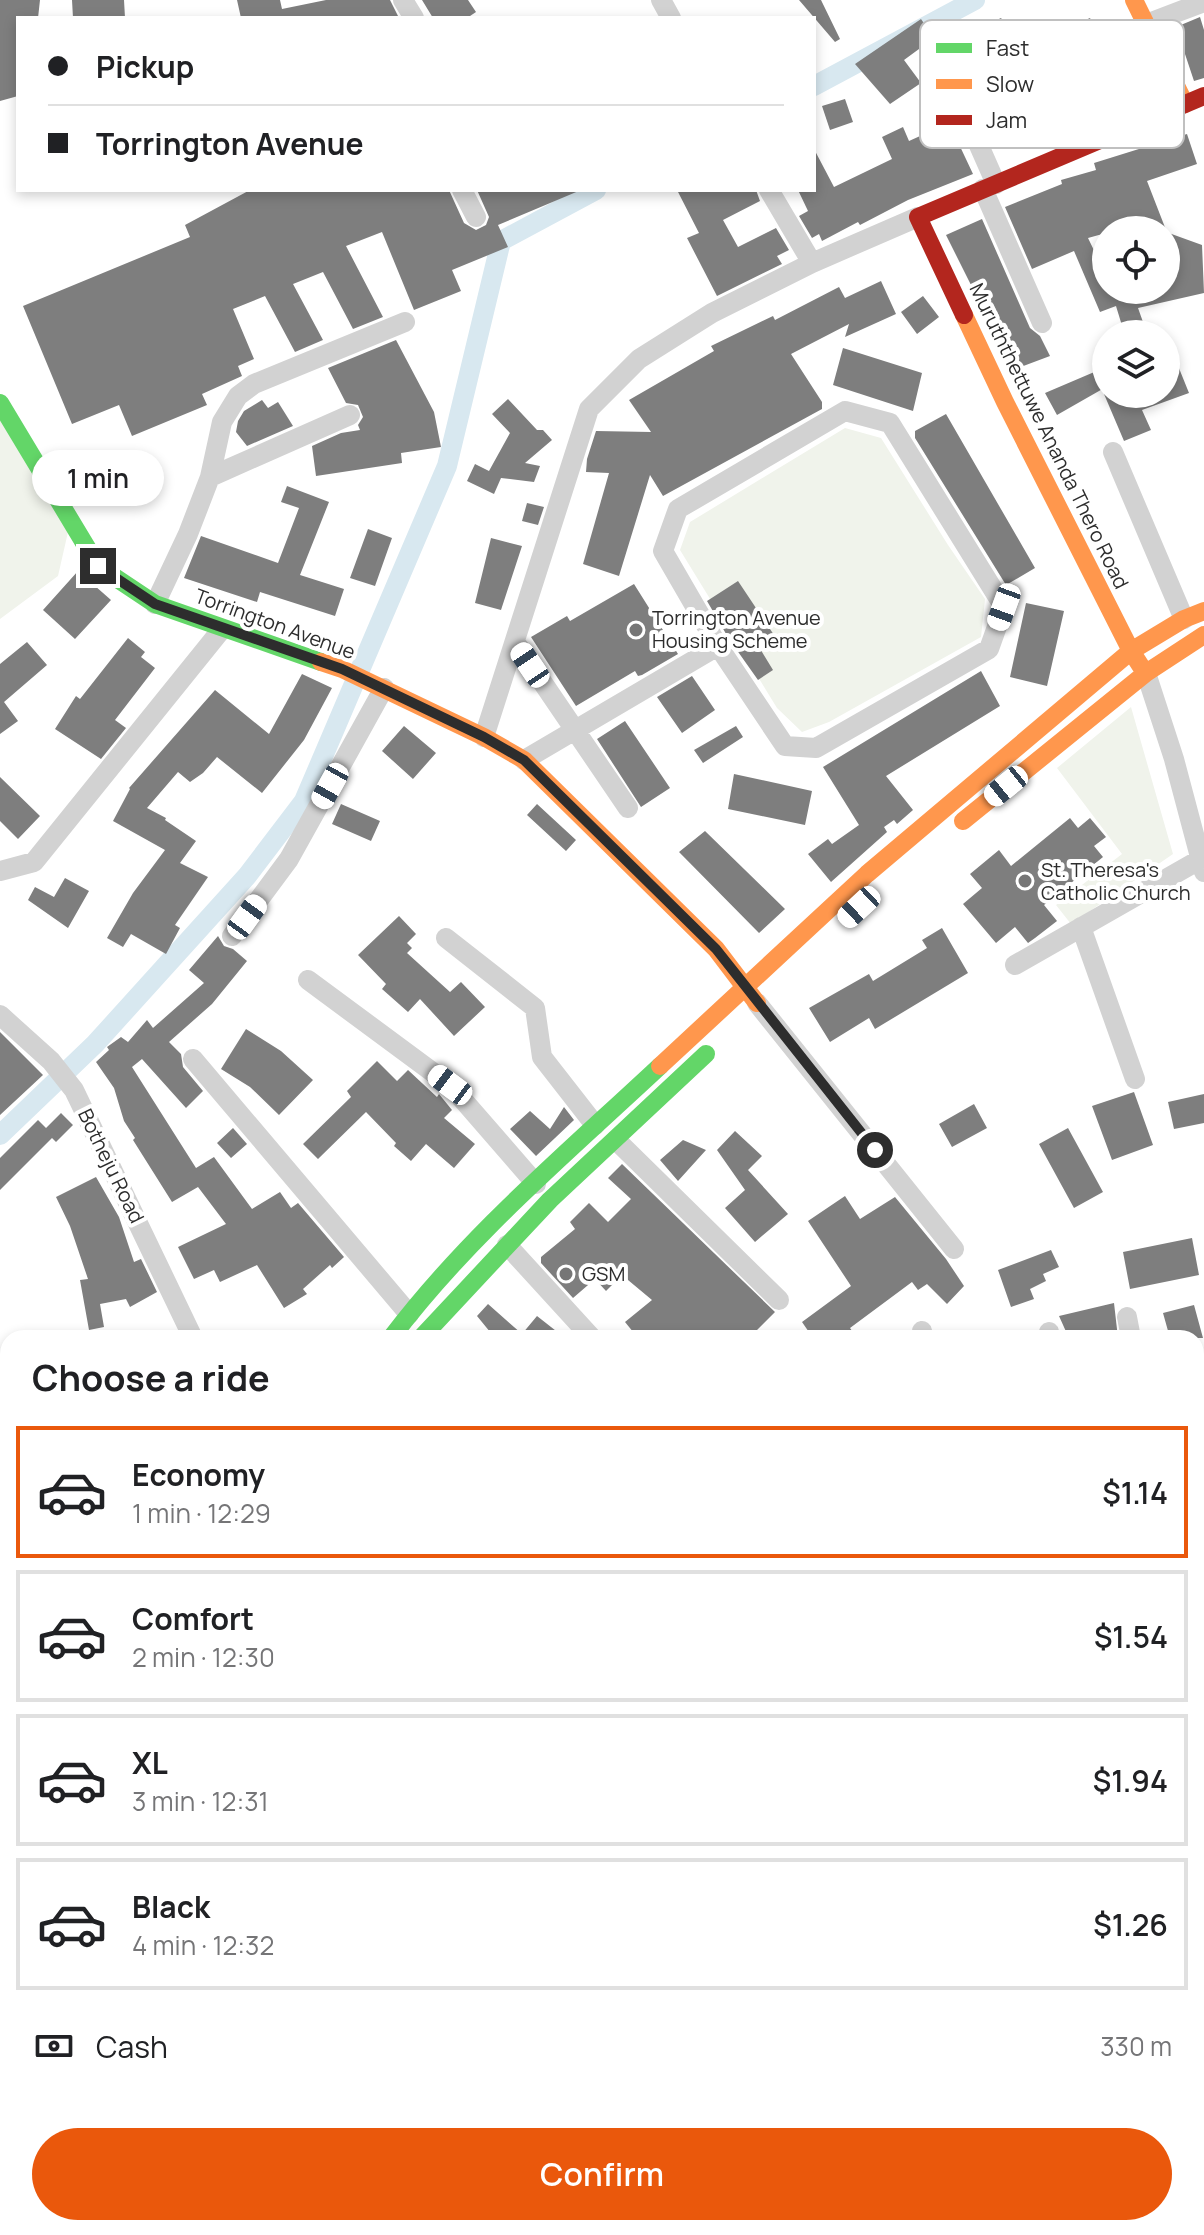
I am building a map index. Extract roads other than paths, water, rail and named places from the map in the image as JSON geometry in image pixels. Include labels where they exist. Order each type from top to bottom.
[{"type":"main road","points":[[1134,0],[1144,20]]},
{"type":"main road","points":[[1185,104],[1204,96]]},
{"type":"main road","points":[[918,217],[1081,148]]},
{"type":"main road","name":"Muruththettuwe Ananda Thero Road","points":[[918,217],[1005,402],[1131,651],[1146,673]]},
{"type":"main road","name":"Torrington Avenue","points":[[0,403],[98,566],[155,604],[342,669],[484,737],[524,760],[716,949],[755,999]]},
{"type":"main road","points":[[397,1330],[488,1226],[536,1184],[595,1125],[755,999],[867,874],[1131,651],[1184,619],[1204,611]]},
{"type":"main road","points":[[950,831],[1146,673],[1204,635]]},
{"type":"main road","points":[[428,1330],[550,1200],[718,1042]]},
{"type":"street","points":[[1157,20],[1204,2]]},
{"type":"street","points":[[974,148],[1042,323]]},
{"type":"street","points":[[463,192],[476,217]]},
{"type":"street","points":[[770,192],[812,263]]},
{"type":"street","points":[[484,737],[589,409],[639,359],[712,313],[812,263],[918,217]]},
{"type":"street","points":[[155,604],[188,534],[210,477],[222,422],[238,396],[254,384],[405,322]]},
{"type":"street","points":[[845,411],[890,423],[1004,607],[989,649],[816,748],[785,746],[718,646],[663,551],[678,509],[845,411]]},
{"type":"street","points":[[210,477],[350,415]]},
{"type":"street","points":[[1113,452],[1184,619]]},
{"type":"street","points":[[0,871],[34,862],[222,629]]},
{"type":"street","points":[[515,642],[628,808]]},
{"type":"street","points":[[524,760],[718,646]]},
{"type":"street","points":[[1015,965],[1081,927],[1202,866],[1174,759],[1146,673]]},
{"type":"street","points":[[232,936],[289,859],[384,688]]},
{"type":"street","points":[[1081,927],[1135,1079]]},
{"type":"street","points":[[446,938],[535,1008],[542,1057],[595,1125]]},
{"type":"street","points":[[308,980],[450,1085],[536,1184]]},
{"type":"street","points":[[755,999],[954,1249]]},
{"type":"street","name":"Botheju Road","points":[[0,1015],[51,1061],[74,1090],[189,1330]]},
{"type":"street","points":[[193,1059],[409,1314]]},
{"type":"street","points":[[616,1140],[779,1300]]},
{"type":"street","points":[[507,1245],[585,1330]]},
{"type":"street","points":[[1127,1317],[1129,1330]]},
{"type":"waterway","points":[[938,20],[975,0]]},
{"type":"waterway","points":[[816,85],[920,29]]},
{"type":"waterway","points":[[0,1135],[95,1044],[247,876],[304,801],[447,466],[501,241],[592,192]]},
{"type":"place","name":"Torrington Avenue Housing Scheme","points":[[636,630]]},
{"type":"place","name":"St. Theresa's Catholic Church","points":[[1025,881]]},
{"type":"place","name":"GSM","points":[[566,1274]]}]
